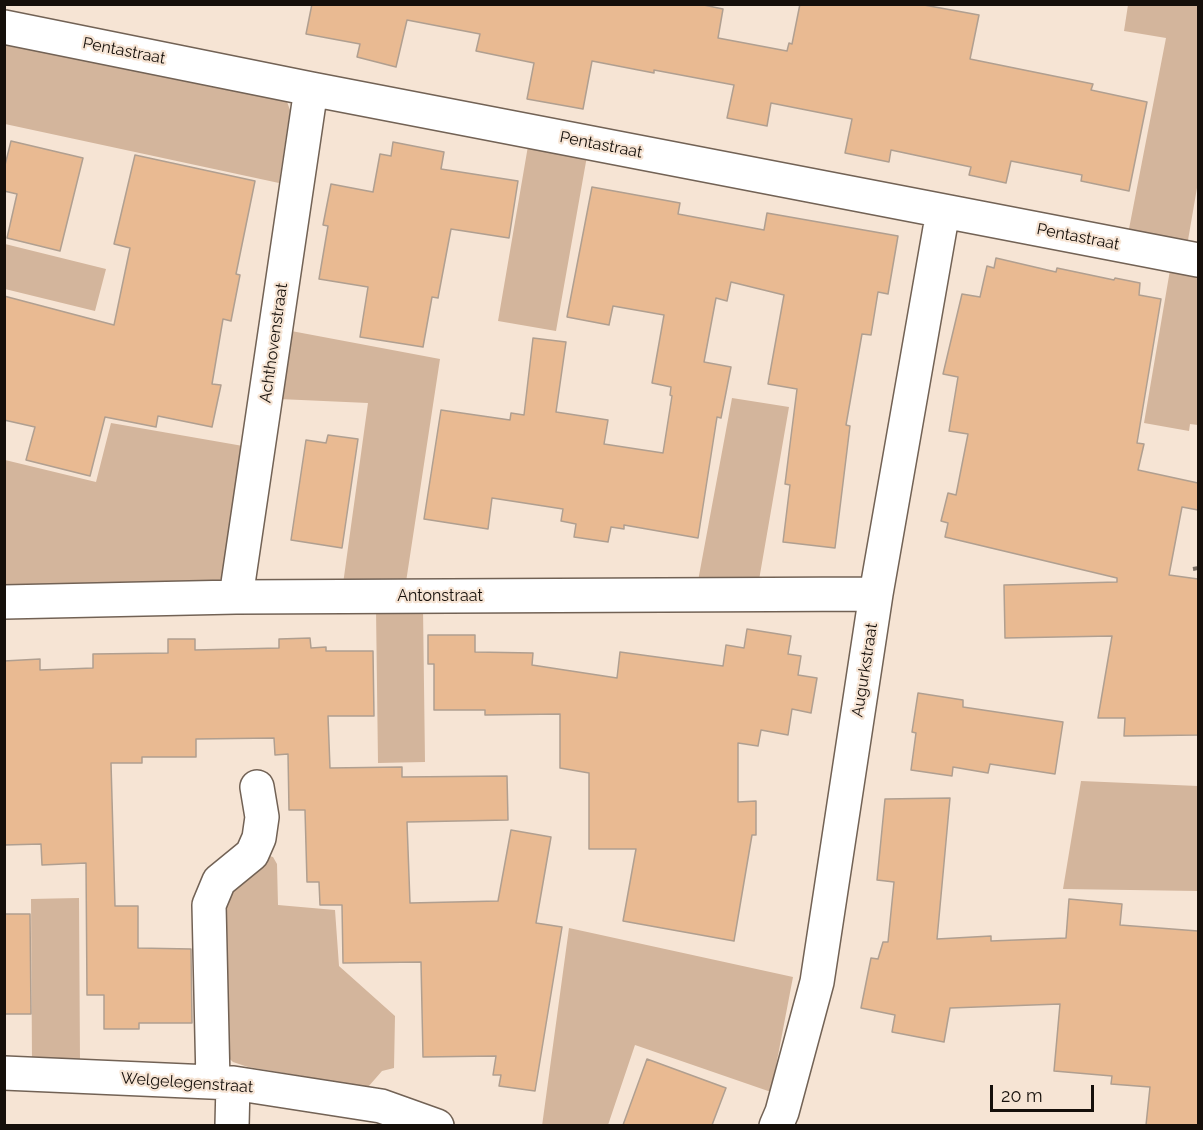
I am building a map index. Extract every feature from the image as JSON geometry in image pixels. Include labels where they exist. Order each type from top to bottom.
[{"type":"street","name":"Pentastraat","points":[[4,27],[311,89],[1198,260]]},
{"type":"street","name":"Achthovenstraat","points":[[236,597],[311,89]]},
{"type":"street","name":"Augurkstraat","points":[[776,1125],[782,1112],[817,982],[876,594],[943,211]]},
{"type":"street","name":"Antonstraat","points":[[4,602],[236,597],[876,594]]},
{"type":"street","points":[[232,1125],[223,1083],[209,905],[219,881],[252,854],[259,838],[261,817],[256,787]]},
{"type":"street","name":"Welgelegenstraat","points":[[4,1073],[223,1083],[381,1106],[437,1125]]},
{"type":"shaded area","points":[[1128,5],[1198,5],[1198,182],[1187,246],[1128,234],[1166,38],[1124,31]]},
{"type":"shaded area","points":[[5,43],[286,99],[290,110],[279,183],[5,124]]},
{"type":"shaded area","points":[[528,146],[587,156],[556,331],[498,321]]},
{"type":"shaded area","points":[[5,244],[106,269],[95,311],[5,289]]},
{"type":"shaded area","points":[[1170,270],[1198,275],[1198,425],[1190,424],[1189,431],[1144,423]]},
{"type":"shaded area","points":[[286,330],[440,359],[406,582],[343,584],[368,403],[279,399]]},
{"type":"shaded area","points":[[732,398],[789,407],[759,580],[698,581]]},
{"type":"shaded area","points":[[111,423],[243,446],[225,574],[217,583],[5,590],[5,460],[96,482]]},
{"type":"shaded area","points":[[423,608],[425,762],[378,763],[376,609]]},
{"type":"shaded area","points":[[1081,781],[1198,786],[1198,891],[1063,889]]},
{"type":"shaded area","points":[[265,855],[273,857],[277,864],[278,905],[335,910],[339,966],[395,1016],[394,1068],[382,1071],[368,1087],[248,1067],[233,1062],[220,1050],[221,903]]},
{"type":"shaded area","points":[[79,898],[80,1062],[32,1062],[31,899]]},
{"type":"shaded area","points":[[569,928],[793,977],[771,1092],[635,1045],[608,1125],[542,1126]]},
{"type":"building","points":[[312,4],[699,4],[723,9],[718,38],[787,51],[789,43],[792,44],[800,4],[924,5],[979,15],[970,59],[1093,84],[1091,90],[1147,102],[1129,191],[1081,181],[1082,175],[1011,161],[1006,183],[969,175],[971,167],[891,150],[889,162],[845,153],[852,119],[771,103],[767,126],[727,118],[734,85],[654,70],[654,73],[592,61],[583,109],[527,99],[534,63],[476,51],[480,34],[407,20],[396,67],[357,57],[360,44],[306,34]]},
{"type":"building","points":[[11,141],[83,158],[60,251],[7,238],[17,194],[4,191],[4,169]]},
{"type":"building","points":[[393,142],[444,152],[441,169],[518,181],[509,238],[451,229],[438,298],[432,297],[423,347],[360,337],[368,287],[319,279],[328,226],[323,225],[331,184],[373,192],[380,154],[391,156]]},
{"type":"building","points":[[135,155],[255,181],[236,274],[240,275],[231,321],[223,319],[212,384],[221,385],[212,427],[158,416],[156,427],[105,417],[90,476],[26,460],[35,427],[4,420],[4,296],[114,325],[130,248],[114,244]]},
{"type":"building","points":[[592,187],[680,203],[678,214],[764,230],[767,213],[898,236],[888,294],[878,292],[871,335],[862,334],[846,425],[850,426],[835,548],[783,542],[790,485],[785,484],[797,389],[768,384],[784,295],[731,282],[727,301],[716,298],[704,362],[731,367],[721,418],[717,417],[698,538],[624,525],[624,529],[611,527],[608,542],[574,537],[576,524],[561,521],[563,509],[492,498],[488,529],[424,519],[441,410],[510,420],[511,413],[524,415],[533,338],[566,342],[556,412],[608,420],[604,444],[663,453],[672,396],[670,395],[671,387],[652,383],[664,315],[613,306],[609,325],[567,317]]},
{"type":"building","points":[[996,258],[1056,272],[1057,268],[1140,283],[1139,295],[1161,299],[1137,443],[1144,444],[1138,470],[1198,483],[1198,510],[1182,507],[1169,575],[1198,579],[1198,735],[1124,736],[1125,718],[1098,718],[1112,636],[1005,638],[1004,585],[1117,582],[1117,578],[945,537],[948,523],[941,521],[948,493],[956,495],[968,434],[949,431],[958,377],[943,374],[962,294],[980,297],[987,266],[994,268]]},
{"type":"building","points":[[328,435],[358,439],[342,548],[291,540],[306,440],[326,443]]},
{"type":"building","points":[[747,629],[791,636],[788,654],[801,656],[798,675],[817,678],[811,713],[792,709],[788,735],[761,730],[758,746],[738,743],[738,802],[756,801],[756,835],[752,835],[734,941],[623,921],[636,849],[589,849],[589,773],[560,768],[560,714],[485,715],[485,710],[434,710],[434,664],[428,664],[428,635],[475,635],[475,652],[533,653],[532,665],[617,678],[620,652],[723,666],[726,645],[744,648]]},
{"type":"building","points":[[310,638],[311,648],[326,647],[326,651],[373,651],[374,716],[328,716],[330,768],[402,767],[402,777],[507,776],[508,820],[407,822],[410,903],[498,901],[511,830],[551,837],[536,923],[562,927],[535,1091],[499,1086],[501,1075],[493,1075],[496,1056],[423,1057],[421,962],[343,963],[342,905],[320,905],[319,882],[307,882],[305,810],[289,810],[288,754],[275,755],[274,738],[196,739],[196,757],[142,757],[142,763],[111,763],[115,906],[138,906],[138,948],[191,949],[192,1023],[139,1023],[139,1029],[104,1029],[104,995],[87,995],[86,863],[42,865],[41,844],[4,845],[4,661],[40,659],[40,670],[93,668],[93,654],[168,653],[168,639],[195,639],[195,650],[279,648],[279,639]]},
{"type":"building","points":[[918,693],[963,700],[963,707],[1063,722],[1055,774],[990,764],[988,773],[953,767],[952,776],[911,770],[916,733],[912,732]]},
{"type":"building","points":[[950,798],[937,939],[991,936],[991,941],[1066,938],[1069,899],[1122,904],[1120,925],[1198,931],[1198,1125],[1146,1125],[1150,1087],[1111,1084],[1112,1076],[1054,1071],[1060,1004],[950,1008],[944,1042],[892,1032],[895,1015],[861,1008],[871,958],[878,959],[883,942],[888,942],[894,882],[877,880],[885,799]]},
{"type":"building","points":[[4,914],[30,914],[31,1014],[4,1014]]},
{"type":"building","points":[[647,1059],[726,1088],[712,1125],[623,1125]]}]
